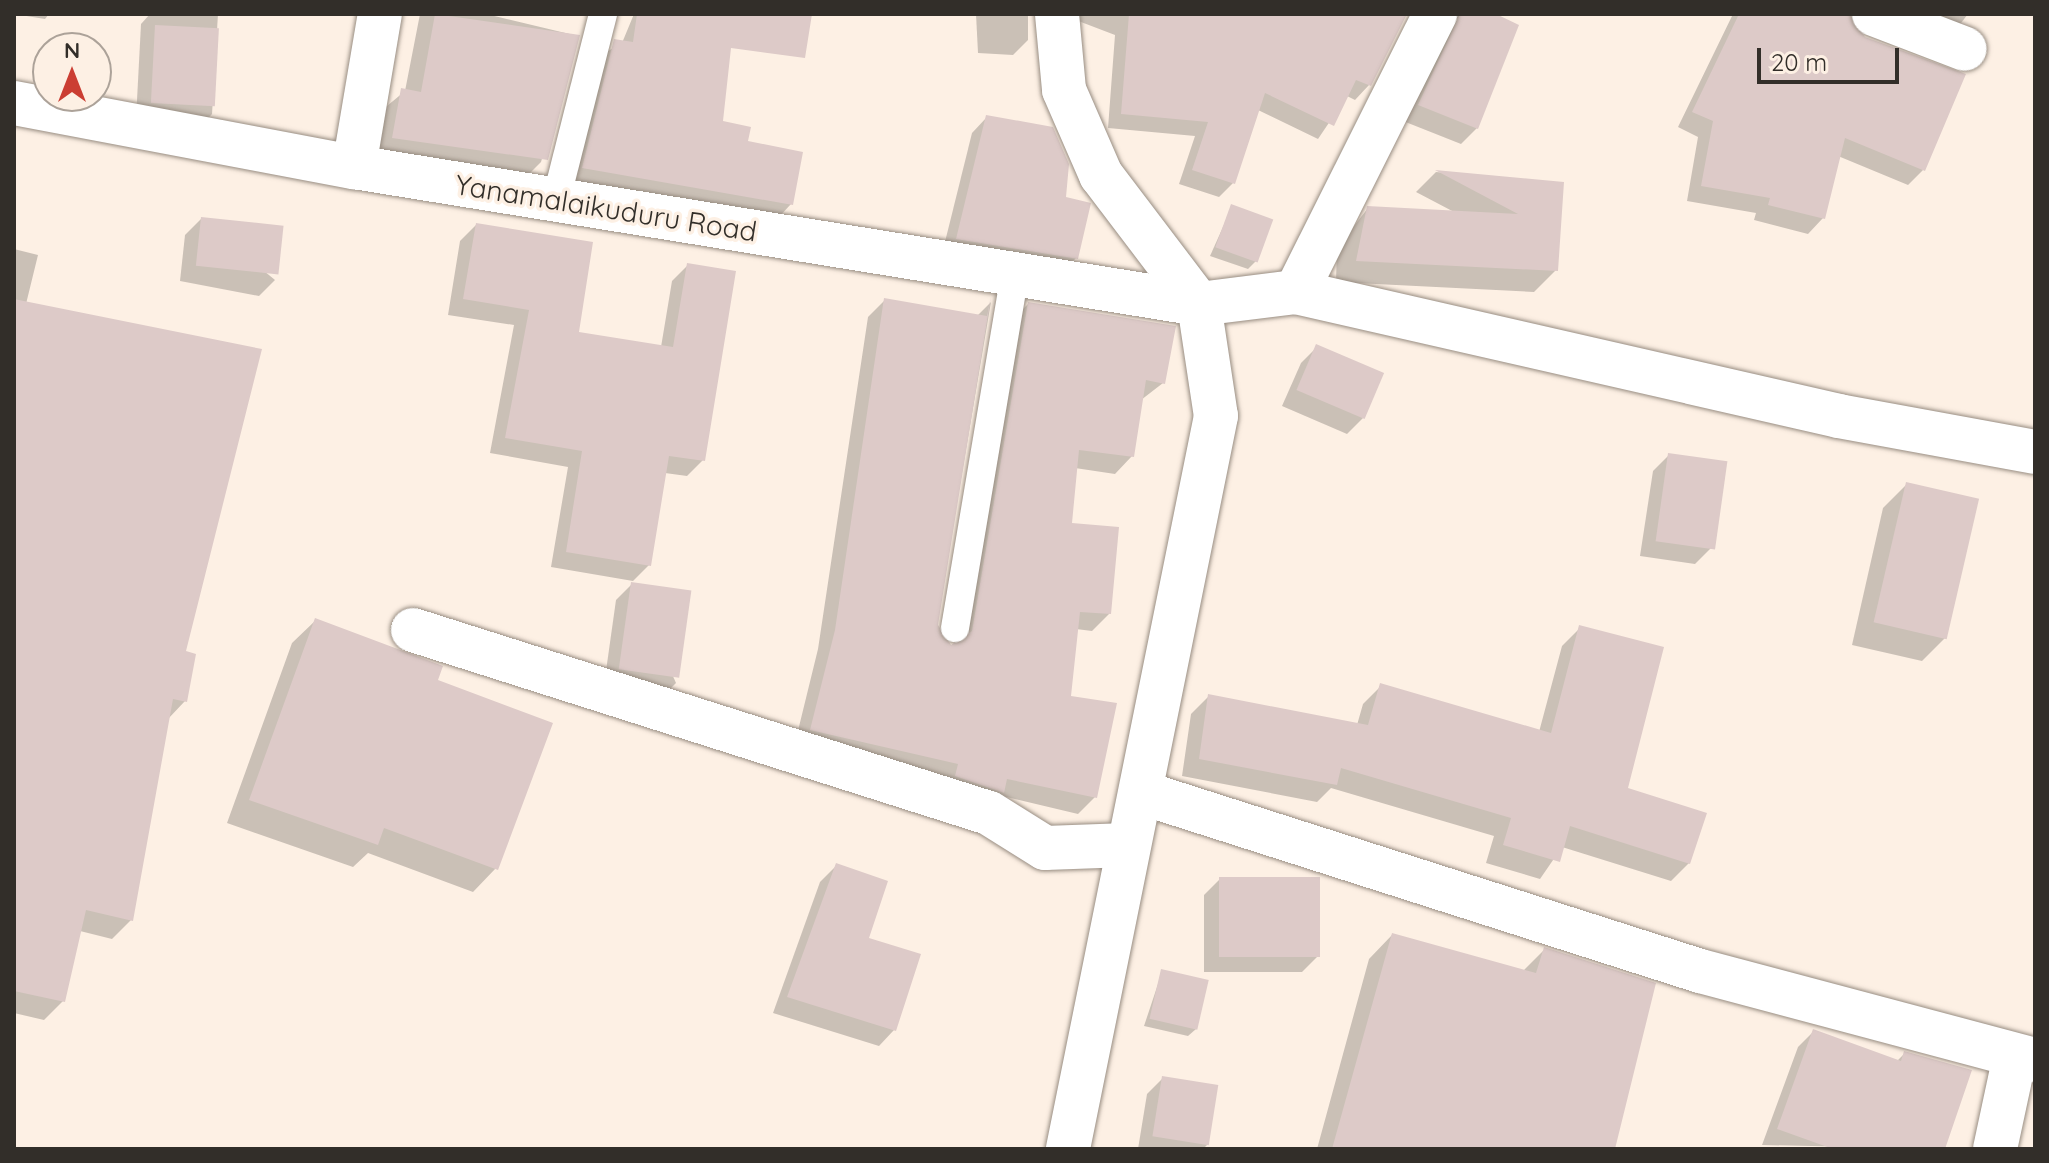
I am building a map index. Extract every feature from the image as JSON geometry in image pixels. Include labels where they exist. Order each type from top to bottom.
[{"type":"street","points":[[354,167],[380,14]]},
{"type":"street","points":[[1057,14],[1064,90],[1101,175],[1199,304],[1216,416],[1143,793],[1128,845],[1068,1149]]},
{"type":"street","points":[[1296,292],[1435,14]]},
{"type":"street","points":[[1874,14],[1965,49]]},
{"type":"street","name":"Yanamalaikuduru Road","points":[[14,103],[354,167],[1199,304],[1296,292],[2035,452]]},
{"type":"street","points":[[413,630],[989,813],[1045,848],[1128,845]]},
{"type":"street","points":[[1143,793],[1700,971],[2025,1058],[1995,1149]]},
{"type":"lane","points":[[556,200],[603,14]]},
{"type":"lane","points":[[955,628],[1015,274]]},
{"type":"building","points":[[435,14],[580,35],[548,160],[392,138],[401,88],[421,92]]},
{"type":"building","points":[[637,14],[812,14],[805,58],[731,48],[723,121],[751,127],[748,141],[803,152],[793,205],[582,168],[614,39],[633,42]]},
{"type":"building","points":[[1129,14],[1407,14],[1371,86],[1356,80],[1334,126],[1265,93],[1235,184],[1192,170],[1208,122],[1121,114]]},
{"type":"building","points":[[1460,14],[1496,14],[1519,25],[1478,129],[1418,105]]},
{"type":"building","points":[[1739,14],[1850,14],[1865,37],[1966,74],[1925,171],[1845,138],[1825,219],[1768,205],[1770,198],[1701,186],[1713,121],[1692,112]]},
{"type":"building","points":[[155,25],[219,28],[215,106],[151,103]]},
{"type":"building","points":[[986,115],[1053,127],[1069,164],[1066,197],[1091,203],[1078,259],[956,239]]},
{"type":"building","points":[[1435,170],[1564,182],[1558,271],[1356,261],[1367,206],[1518,214]]},
{"type":"building","points":[[1231,204],[1273,219],[1258,263],[1215,247]]},
{"type":"building","points":[[201,217],[284,226],[278,274],[196,266]]},
{"type":"building","points":[[476,223],[593,242],[579,332],[673,347],[687,263],[736,271],[705,461],[669,456],[651,566],[566,552],[582,451],[505,438],[529,310],[463,299]]},
{"type":"building","points":[[991,296],[938,625],[951,645],[972,631],[1028,302],[1176,326],[1165,384],[1146,380],[1134,457],[1079,450],[1072,523],[1119,527],[1111,614],[1080,612],[1071,696],[1117,703],[1097,798],[1007,779],[1004,793],[955,776],[958,764],[810,730],[835,630],[884,298],[987,316]]},
{"type":"building","points":[[14,299],[262,349],[186,651],[196,654],[187,702],[173,699],[133,921],[86,910],[65,1002],[14,991]]},
{"type":"building","points":[[1316,344],[1384,373],[1365,419],[1296,390]]},
{"type":"building","points":[[1668,453],[1727,461],[1715,549],[1656,541]]},
{"type":"building","points":[[1906,482],[1979,499],[1947,639],[1874,622]]},
{"type":"building","points":[[631,582],[691,590],[679,678],[619,669]]},
{"type":"building","points":[[315,618],[443,666],[438,680],[553,723],[498,870],[384,828],[378,845],[249,800]]},
{"type":"building","points":[[1579,625],[1664,647],[1628,788],[1707,813],[1690,864],[1570,826],[1560,862],[1503,845],[1511,818],[1341,768],[1337,785],[1199,759],[1208,694],[1368,725],[1380,683],[1551,733]]},
{"type":"building","points":[[836,863],[888,881],[869,938],[921,954],[896,1031],[787,997]]},
{"type":"building","points":[[1219,877],[1320,877],[1320,957],[1219,957]]},
{"type":"building","points":[[1392,933],[1536,973],[1544,947],[1656,983],[1615,1149],[1332,1149]]},
{"type":"building","points":[[1161,969],[1209,980],[1197,1030],[1150,1019]]},
{"type":"building","points":[[1813,1029],[1901,1061],[1904,1051],[1972,1070],[1945,1149],[1833,1149],[1777,1129]]},
{"type":"building","points":[[1162,1076],[1218,1085],[1209,1145],[1152,1136]]}]
